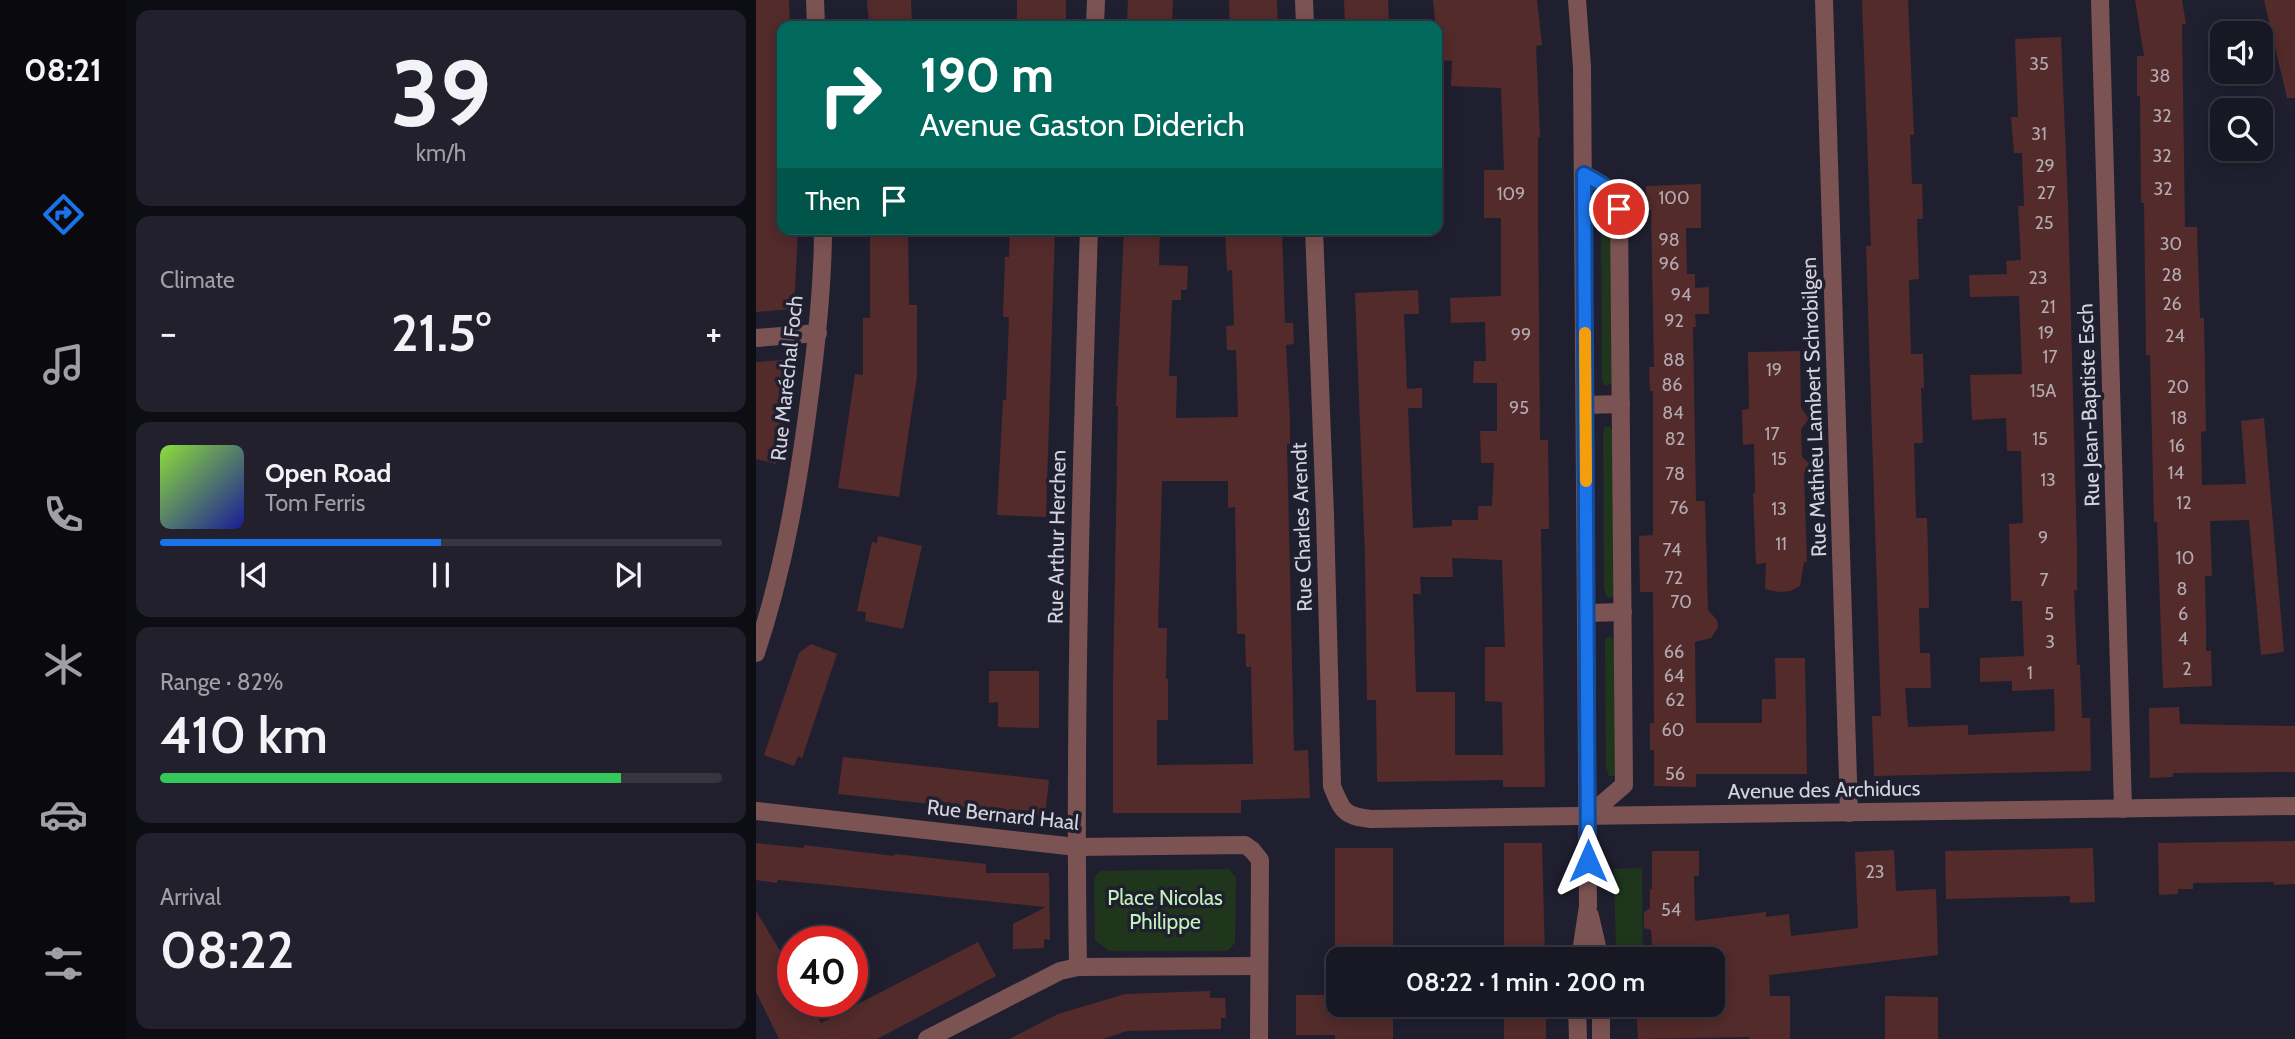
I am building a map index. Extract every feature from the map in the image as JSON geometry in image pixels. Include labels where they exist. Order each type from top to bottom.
[{"type":"street","points":[[815,0],[816,21]]},
{"type":"street","points":[[1095,21],[1096,0]]},
{"type":"street","points":[[1304,0],[1306,21]]},
{"type":"street","points":[[1577,0],[1583,67],[1587,613],[1588,906],[1582,947]]},
{"type":"street","name":"Rue Mathieu Lambert Schrobilgen","points":[[1824,0],[1849,813]]},
{"type":"street","name":"Rue Jean-Baptiste Esch","points":[[2100,0],[2123,809]]},
{"type":"street","points":[[1584,174],[1603,185],[1619,209],[1623,612],[1624,785],[1588,816]]},
{"type":"street","name":"Rue Maréchal Foch","points":[[756,653],[782,556],[802,461],[818,333],[823,235]]},
{"type":"street","name":"Rue Arthur Herchen","points":[[1076,847],[1077,594],[1089,235]]},
{"type":"street","name":"Rue Charles Arendt","points":[[1314,235],[1332,786],[1339,804],[1353,817]]},
{"type":"street","points":[[756,338],[818,333]]},
{"type":"street","points":[[1585,405],[1621,404]]},
{"type":"street","points":[[1587,613],[1623,612]]},
{"type":"street","name":"Avenue des Archiducs","points":[[1353,817],[1371,819],[2295,806]]},
{"type":"street","name":"Rue Bernard Haal","points":[[756,811],[1076,847],[1245,845],[1259,860],[1259,967]]},
{"type":"street","points":[[1076,847],[1078,967]]},
{"type":"street","points":[[1588,906],[1597,947]]},
{"type":"street","points":[[927,1039],[1060,971],[1078,967],[1259,967],[1259,1039]]},
{"type":"street","points":[[1577,1017],[1578,1039]]},
{"type":"street","points":[[1601,1017],[1601,1039]]},
{"type":"green space","points":[[1612,214],[1613,383],[1604,386],[1601,216]]},
{"type":"green space","points":[[1610,426],[1613,433],[1614,591],[1613,597],[1609,598],[1604,586],[1603,435],[1604,427]]},
{"type":"green space","points":[[1609,636],[1614,640],[1616,776],[1609,776],[1606,767],[1605,640]]},
{"type":"green space","points":[[1642,868],[1643,947],[1616,947],[1614,869]]},
{"type":"green space","name":"Place Nicolas Philippe","points":[[1228,869],[1236,877],[1235,943],[1227,951],[1109,951],[1095,940],[1094,878],[1100,871]]},
{"type":"building","points":[[756,0],[789,0],[790,21],[777,21],[777,235],[798,235],[794,309],[756,312]]},
{"type":"building","points":[[867,0],[911,0],[912,21],[869,21]]},
{"type":"building","points":[[1017,0],[1066,0],[1066,21],[1017,21]]},
{"type":"building","points":[[1128,0],[1173,0],[1172,21],[1127,21]]},
{"type":"building","points":[[1229,0],[1277,0],[1278,21],[1230,21]]},
{"type":"building","points":[[1344,0],[1388,0],[1389,21],[1345,21]]},
{"type":"building","points":[[1433,0],[1537,0],[1542,45],[1536,46],[1540,137],[1540,440],[1548,440],[1549,529],[1541,529],[1545,787],[1503,787],[1503,780],[1377,782],[1376,700],[1367,700],[1365,556],[1355,293],[1418,290],[1419,314],[1404,314],[1407,389],[1422,388],[1422,408],[1408,408],[1413,528],[1452,526],[1452,520],[1478,520],[1478,506],[1492,506],[1494,463],[1481,463],[1480,431],[1497,431],[1497,383],[1473,383],[1474,361],[1486,361],[1485,322],[1451,323],[1450,298],[1501,296],[1501,218],[1484,218],[1484,170],[1504,170],[1501,88],[1451,86],[1452,61],[1442,60],[1442,21],[1435,21]],"holes":[[[1452,558],[1502,560],[1505,647],[1485,647],[1485,701],[1502,702],[1503,755],[1455,755],[1455,692],[1416,692],[1413,594],[1421,594],[1420,577],[1453,577]]]},
{"type":"building","points":[[1862,0],[1908,0],[1914,135],[1910,135],[1912,184],[1922,184],[1923,219],[1917,219],[1919,279],[1909,280],[1911,354],[1923,354],[1923,443],[1914,443],[1916,518],[1927,518],[1928,552],[1929,608],[1919,608],[1920,653],[1930,653],[1931,688],[1905,688],[1908,727],[1968,725],[1968,735],[2055,731],[2054,689],[2012,691],[2012,681],[1980,682],[1980,658],[2024,656],[2022,601],[2011,601],[2009,524],[2023,523],[2021,451],[2007,451],[2006,418],[1972,420],[1970,375],[2022,374],[2019,296],[1970,297],[1969,275],[2007,274],[2006,261],[2021,260],[2018,206],[2024,206],[2022,153],[2014,153],[2011,117],[2018,117],[2015,39],[2061,37],[2077,549],[2077,590],[2074,590],[2077,665],[2080,665],[2082,718],[2090,718],[2091,771],[1874,776],[1872,716],[1881,716],[1866,246],[1871,246]]},
{"type":"building","points":[[2135,0],[2182,0],[2186,24],[2182,24],[2185,227],[2197,227],[2200,318],[2204,318],[2206,431],[2201,432],[2202,485],[2246,484],[2241,421],[2264,418],[2284,652],[2261,655],[2249,520],[2210,521],[2212,576],[2205,576],[2206,651],[2211,651],[2212,686],[2163,688],[2157,522],[2154,522],[2150,355],[2146,355],[2140,96],[2137,96],[2137,56],[2144,56]]},
{"type":"building","points":[[2264,0],[2295,0],[2295,98],[2287,98],[2273,38],[2273,21],[2269,21]]},
{"type":"building","points":[[1701,184],[1701,228],[1686,228],[1687,274],[1695,274],[1695,288],[1709,287],[1709,314],[1695,314],[1696,327],[1693,327],[1696,501],[1705,501],[1708,610],[1717,620],[1718,627],[1711,638],[1695,642],[1696,723],[1762,723],[1762,699],[1776,699],[1775,658],[1805,658],[1807,774],[1696,774],[1696,787],[1654,786],[1654,750],[1650,750],[1650,723],[1654,723],[1653,592],[1640,592],[1639,536],[1653,535],[1653,391],[1650,391],[1649,367],[1654,367],[1651,210],[1647,210],[1646,186]]},
{"type":"building","points":[[870,235],[908,235],[909,305],[917,305],[917,376],[899,497],[838,488],[855,374],[863,375],[863,318],[870,318]]},
{"type":"building","points":[[1010,235],[1055,235],[1046,517],[997,515],[1009,317],[1003,317],[1005,257],[1009,257]]},
{"type":"building","points":[[1124,235],[1160,235],[1159,265],[1188,266],[1187,290],[1181,290],[1181,300],[1172,300],[1169,376],[1177,376],[1176,418],[1238,417],[1236,350],[1227,350],[1226,326],[1234,325],[1232,270],[1227,271],[1225,235],[1282,235],[1285,323],[1293,323],[1294,344],[1286,345],[1290,420],[1290,444],[1287,444],[1294,751],[1308,750],[1310,798],[1241,800],[1241,813],[1113,813],[1118,407]],"holes":[[[1162,481],[1228,481],[1228,508],[1235,507],[1237,634],[1245,634],[1246,667],[1251,667],[1253,764],[1157,765],[1157,720],[1168,720],[1167,628],[1158,628]]]},
{"type":"building","points":[[1800,351],[1801,408],[1809,419],[1801,429],[1802,457],[1809,463],[1804,474],[1807,562],[1804,562],[1800,586],[1791,591],[1779,592],[1765,589],[1766,563],[1756,564],[1754,444],[1743,445],[1742,410],[1749,409],[1748,352]]},
{"type":"building","points":[[783,360],[787,373],[776,464],[756,459],[756,362]]},
{"type":"building","points":[[878,536],[922,546],[903,629],[865,621],[866,612],[857,611],[872,542],[877,543]]},
{"type":"building","points":[[811,644],[837,654],[802,758],[798,756],[794,766],[764,755],[799,653]]},
{"type":"building","points":[[989,671],[1039,671],[1039,728],[998,727],[998,702],[989,703]]},
{"type":"building","points":[[2179,707],[2180,724],[2295,726],[2295,772],[2173,773],[2173,777],[2150,778],[2149,708]]},
{"type":"building","points":[[843,757],[1049,780],[1045,816],[838,794]]},
{"type":"building","points":[[2295,841],[2295,884],[2193,883],[2193,889],[2178,889],[2178,894],[2159,895],[2158,843]]},
{"type":"building","points":[[756,843],[804,848],[804,845],[986,864],[986,873],[1049,873],[1050,940],[1044,939],[1044,948],[1013,949],[1013,924],[1046,907],[756,880]]},
{"type":"building","points":[[1504,843],[1542,843],[1545,947],[1504,947]]},
{"type":"building","points":[[1335,848],[1393,848],[1393,947],[1335,947]]},
{"type":"building","points":[[2093,848],[2095,902],[2070,903],[2070,896],[1946,899],[1945,851]]},
{"type":"building","points":[[1894,850],[1896,891],[1936,889],[1938,955],[1769,975],[1770,996],[1790,996],[1790,1039],[1638,1039],[1637,1017],[1725,1017],[1725,947],[1652,947],[1651,930],[1644,928],[1644,912],[1650,908],[1652,889],[1652,851],[1699,851],[1699,876],[1694,876],[1695,921],[1766,912],[1766,917],[1789,914],[1791,936],[1858,928],[1855,852]]},
{"type":"building","points":[[756,911],[777,946],[777,1017],[818,1017],[821,1023],[833,1017],[868,1017],[868,999],[978,942],[996,976],[877,1039],[779,1039],[756,992]]},
{"type":"building","points":[[1210,991],[1210,998],[1225,998],[1226,1018],[1221,1018],[1221,1029],[1127,1031],[1103,1039],[1009,1039],[1058,1014],[1125,994]]},
{"type":"building","points":[[1296,995],[1326,995],[1326,1017],[1393,1017],[1393,1039],[1335,1039],[1335,1035],[1296,1035]]},
{"type":"building","points":[[1885,996],[1938,997],[1938,1039],[1885,1039]]},
{"type":"building","points":[[1504,1017],[1546,1017],[1546,1039],[1504,1039]]},
{"type":"slow traffic","points":[[1585,333],[1586,481]]},
{"type":"route","points":[[1588,861],[1584,174],[1603,185],[1619,209]]}]
